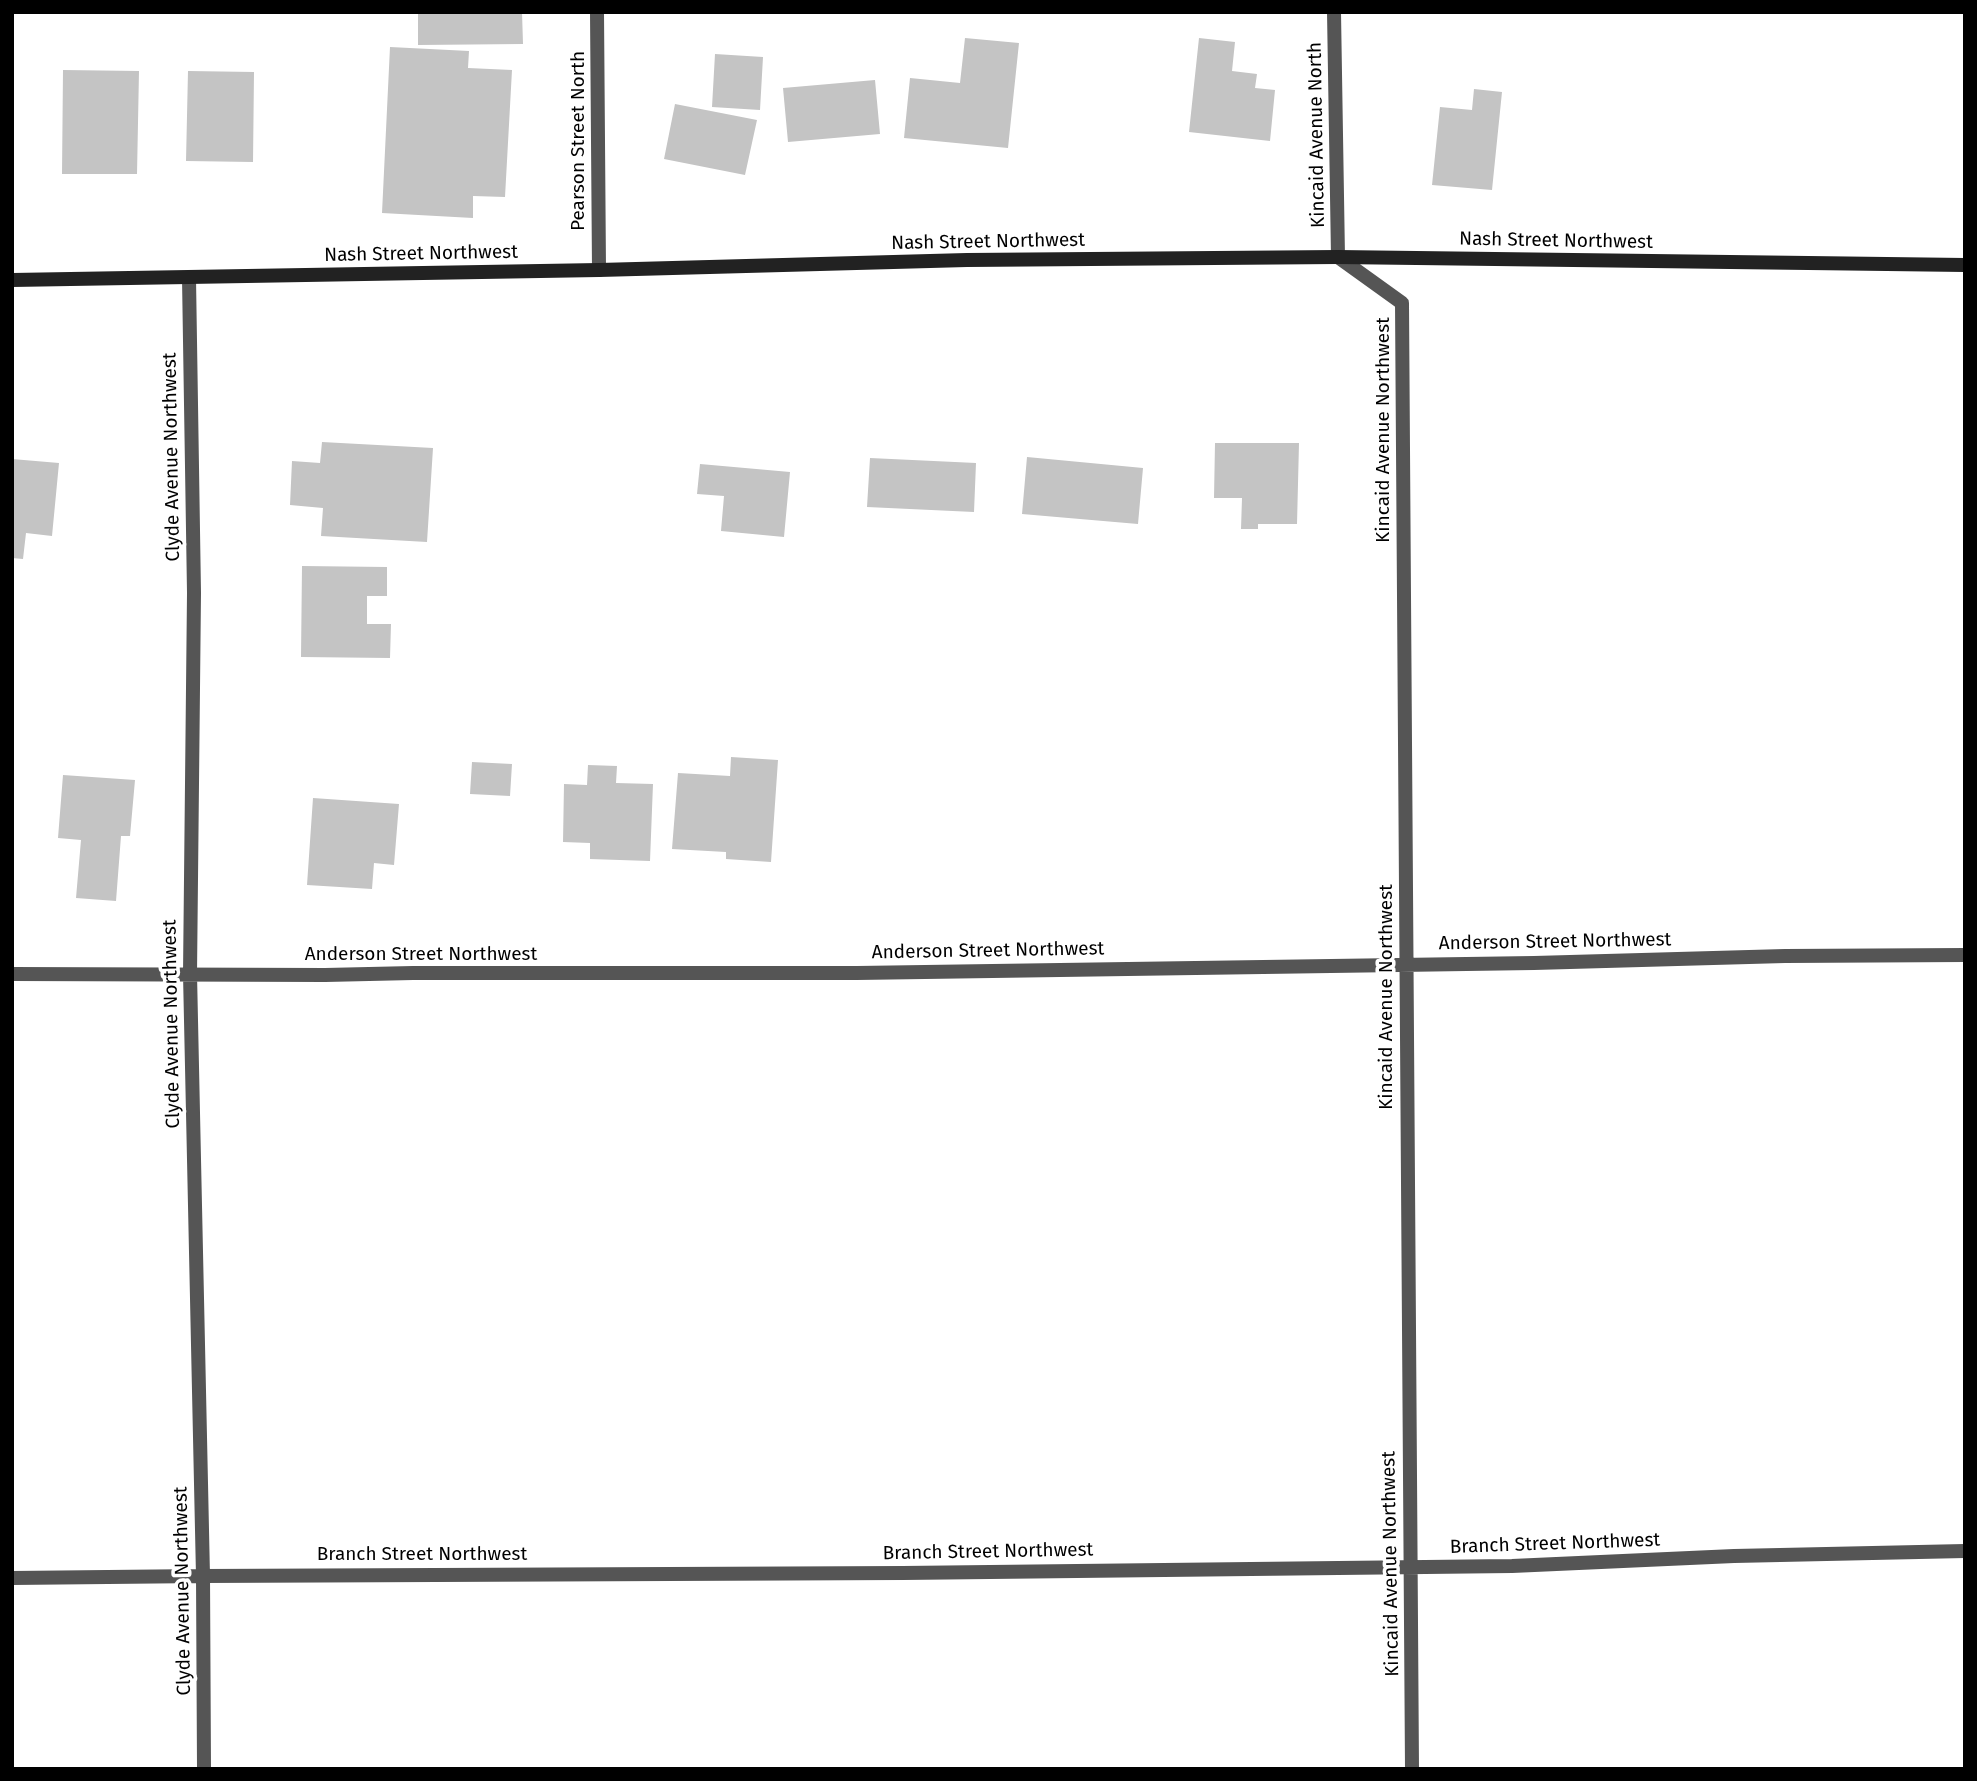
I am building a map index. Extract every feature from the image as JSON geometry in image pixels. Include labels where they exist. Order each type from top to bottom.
[{"type":"main road","name":"Nash Street Northwest","points":[[13,276],[189,278],[967,260],[1338,257],[1965,265]]},
{"type":"street","name":"Pearson Street North","points":[[597,12],[599,270]]},
{"type":"street","name":"Kincaid Avenue North","points":[[1334,12],[1338,257]]},
{"type":"street","name":"Kincaid Avenue Northwest","points":[[1338,257],[1402,303],[1412,1769]]},
{"type":"street","name":"Clyde Avenue Northwest","points":[[189,278],[194,593],[190,974],[203,1576],[204,1769]]},
{"type":"street","name":"Anderson Street Northwest","points":[[12,974],[857,973],[1965,955]]},
{"type":"street","name":"Branch Street Northwest","points":[[12,1578],[903,1573],[1512,1566],[1734,1556],[1965,1551]]},
{"type":"building","points":[[418,12],[522,12],[523,44],[418,45]]},
{"type":"building","points":[[965,38],[1019,43],[1008,148],[904,138],[910,78],[960,83]]},
{"type":"building","points":[[1199,38],[1235,42],[1232,71],[1257,74],[1255,88],[1275,90],[1270,141],[1189,132]]},
{"type":"building","points":[[390,47],[469,51],[468,68],[512,70],[505,197],[473,196],[473,218],[382,213]]},
{"type":"building","points":[[715,54],[763,57],[760,110],[712,107]]},
{"type":"building","points":[[63,70],[139,71],[137,174],[62,174]]},
{"type":"building","points":[[188,71],[254,72],[253,162],[186,161]]},
{"type":"building","points":[[875,80],[880,134],[788,142],[783,88]]},
{"type":"building","points":[[1474,89],[1502,92],[1492,190],[1432,185],[1440,107],[1472,110]]},
{"type":"building","points":[[675,104],[757,120],[745,175],[664,159]]},
{"type":"building","points":[[322,442],[433,448],[427,542],[321,536],[323,508],[290,505],[292,461],[320,463]]},
{"type":"building","points":[[1215,443],[1299,443],[1297,524],[1258,524],[1258,529],[1241,529],[1242,498],[1214,498]]},
{"type":"building","points":[[1027,457],[1143,468],[1138,524],[1022,514]]},
{"type":"building","points":[[870,458],[976,463],[974,512],[867,507]]},
{"type":"building","points":[[12,459],[59,463],[52,536],[26,533],[23,559],[12,558]]},
{"type":"building","points":[[700,464],[790,472],[784,537],[721,531],[724,496],[697,494]]},
{"type":"building","points":[[302,566],[387,567],[387,596],[367,596],[367,624],[391,624],[390,658],[301,657]]},
{"type":"building","points":[[731,757],[778,760],[771,862],[726,859],[726,852],[672,849],[678,773],[730,776]]},
{"type":"building","points":[[472,762],[512,764],[510,796],[470,794]]},
{"type":"building","points":[[588,765],[617,766],[616,783],[653,784],[650,861],[590,859],[590,843],[563,842],[564,784],[587,785]]},
{"type":"building","points":[[63,775],[135,780],[130,836],[121,836],[116,901],[76,898],[81,840],[58,838]]},
{"type":"building","points":[[313,798],[399,804],[394,865],[374,863],[372,889],[307,885]]}]
